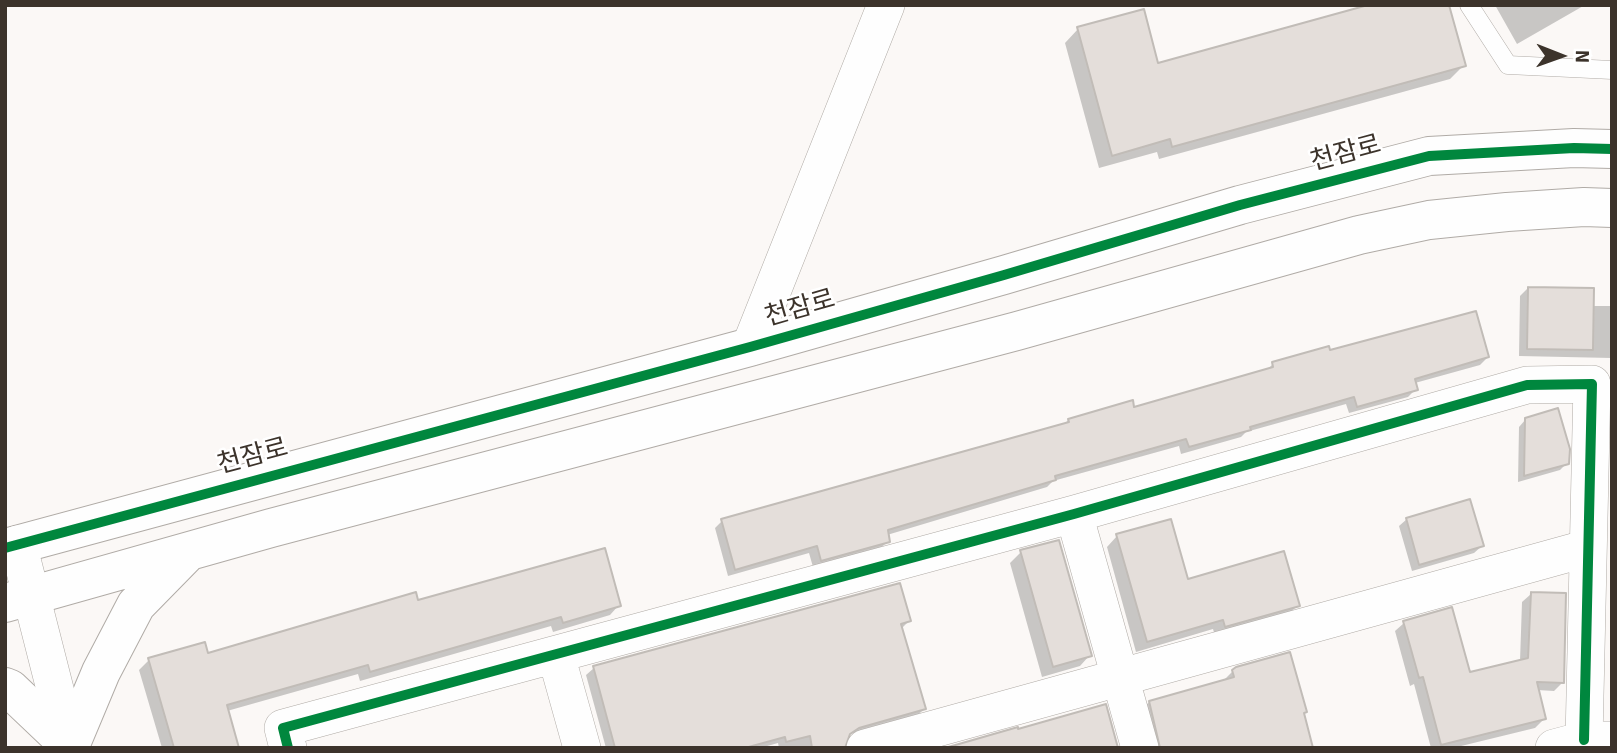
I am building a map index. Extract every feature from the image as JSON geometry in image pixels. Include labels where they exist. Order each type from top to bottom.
[{"type":"street","points":[[750,346],[886,5]]},
{"type":"street","name":"천잠로","points":[[12,546],[750,346],[991,279],[1240,205],[1429,156],[1574,148],[1612,149]]},
{"type":"street","points":[[19,600],[271,528],[990,338],[1359,235],[1429,220],[1507,212],[1612,208]]},
{"type":"street","points":[[288,748],[283,728],[1074,514],[1527,385],[1592,384],[1583,743]]},
{"type":"street","points":[[1074,514],[1140,748]]},
{"type":"street","points":[[12,546],[19,600],[70,747]]},
{"type":"street","points":[[866,748],[1588,548]]},
{"type":"street","points":[[70,747],[101,672],[136,605],[188,552]]},
{"type":"street","points":[[556,655],[582,748]]},
{"type":"street","points":[[5,687],[10,688],[70,747]]},
{"type":"lane","points":[[1469,5],[1508,65],[1612,70]]},
{"type":"building","points":[[1368,5],[1449,5],[1466,66],[1172,147],[1170,139],[1112,156],[1077,27],[1144,9],[1158,63]]},
{"type":"building","points":[[1528,287],[1594,288],[1593,350],[1527,349]]},
{"type":"building","points":[[1476,311],[1489,357],[1415,379],[1418,390],[1357,407],[1354,397],[1189,447],[1186,439],[1055,476],[1056,480],[888,530],[890,542],[821,561],[817,546],[735,570],[721,519],[1069,422],[1068,419],[1133,400],[1134,407],[1273,367],[1272,362],[1329,346],[1330,350]]},
{"type":"building","points":[[1558,408],[1570,449],[1569,464],[1524,476],[1525,418]]},
{"type":"building","points":[[1470,499],[1484,546],[1419,565],[1406,518]]},
{"type":"building","points":[[1171,519],[1188,579],[1284,551],[1300,606],[1225,627],[1223,620],[1147,642],[1116,534]]},
{"type":"building","points":[[1059,540],[1092,656],[1053,667],[1020,550]]},
{"type":"building","points":[[605,548],[621,606],[563,623],[561,617],[370,672],[368,665],[227,705],[239,748],[174,748],[148,658],[205,642],[208,653],[416,592],[418,600]]},
{"type":"building","points":[[900,583],[911,621],[901,624],[926,709],[859,728],[850,734],[845,748],[812,748],[810,736],[786,742],[785,737],[745,748],[615,748],[593,666]]},
{"type":"building","points":[[1531,592],[1566,593],[1564,683],[1537,682],[1546,719],[1441,745],[1423,677],[1419,678],[1403,621],[1452,607],[1470,672],[1528,658]]},
{"type":"building","points":[[1290,652],[1307,712],[1304,713],[1313,748],[1160,748],[1149,701],[1234,677],[1232,670],[1236,667]]},
{"type":"building","points":[[1106,704],[1118,748],[945,748],[1018,727]]},
{"type":"cycle path","points":[[5,548],[750,347],[1240,205],[1429,156],[1574,148],[1612,149]]},
{"type":"cycle path","points":[[288,748],[283,728],[1074,514],[1527,385],[1592,384],[1584,740]]}]
